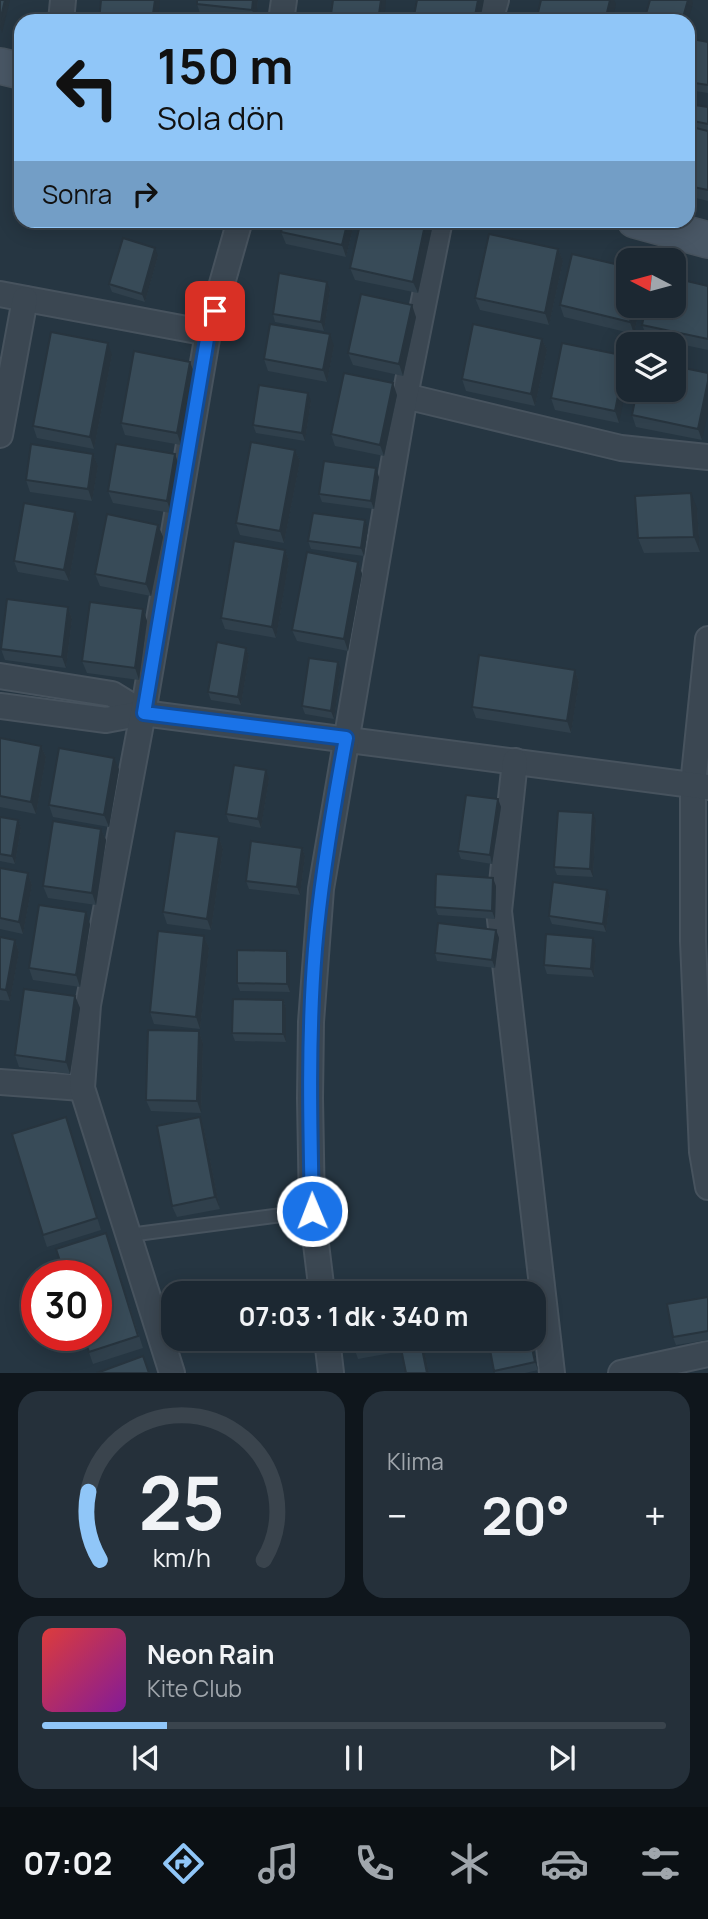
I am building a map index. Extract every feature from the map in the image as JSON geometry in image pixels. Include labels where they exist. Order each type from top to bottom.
[{"type":"street","points":[[172,1373],[82,1088],[88,1004],[144,713],[208,333],[238,228]]},
{"type":"street","points":[[321,1281],[312,1211],[310,1098],[314,962],[321,889],[405,396],[438,228]]},
{"type":"street","points":[[664,228],[708,240]]},
{"type":"street","points":[[0,295],[208,333]]},
{"type":"street","points":[[0,435],[25,299]]},
{"type":"street","points":[[405,396],[621,448],[708,457]]},
{"type":"street","points":[[708,639],[693,941],[702,1152],[708,1187]]},
{"type":"street","points":[[0,676],[112,694],[144,713]]},
{"type":"street","points":[[0,706],[106,720],[144,713],[701,786]]},
{"type":"street","points":[[515,761],[499,911],[552,1373]]},
{"type":"street","points":[[0,1082],[82,1088]]},
{"type":"street","points":[[328,1351],[331,1373]]},
{"type":"street","points":[[621,1373],[708,1354]]},
{"type":"lane","points":[[129,1236],[312,1211]]},
{"type":"building","points":[[0,0],[5,0],[0,21]]},
{"type":"building","points":[[101,0],[155,0],[153,14],[100,14]]},
{"type":"building","points":[[197,0],[253,0],[252,10],[197,4]]},
{"type":"building","points":[[333,0],[381,0],[379,14],[331,14]]},
{"type":"building","points":[[417,0],[478,0],[475,14],[414,14]]},
{"type":"building","points":[[541,0],[610,0],[607,14],[538,14]]},
{"type":"building","points":[[650,0],[688,0],[684,14],[646,14]]},
{"type":"building","points":[[695,40],[708,42],[708,85],[695,83]]},
{"type":"building","points":[[695,105],[708,107],[708,124],[695,121]]},
{"type":"building","points":[[695,128],[708,131],[708,190],[695,187]]},
{"type":"building","points":[[282,228],[346,228],[342,245],[281,232]]},
{"type":"building","points":[[359,228],[424,228],[413,282],[350,268]]},
{"type":"building","points":[[489,234],[558,249],[545,313],[475,298]]},
{"type":"building","points":[[123,238],[155,248],[142,294],[109,284]]},
{"type":"building","points":[[572,254],[616,264],[616,318],[631,318],[630,322],[560,305]]},
{"type":"building","points":[[279,273],[327,282],[321,322],[273,314]]},
{"type":"building","points":[[686,281],[708,286],[708,339],[686,334],[686,332],[642,325],[643,318],[686,318]]},
{"type":"building","points":[[361,294],[412,305],[399,364],[348,353]]},
{"type":"building","points":[[270,324],[330,334],[323,370],[264,359]]},
{"type":"building","points":[[473,324],[542,339],[531,394],[462,379]]},
{"type":"building","points":[[51,332],[108,343],[90,437],[33,426]]},
{"type":"building","points":[[562,343],[616,354],[615,411],[551,398]]},
{"type":"building","points":[[134,351],[190,362],[177,433],[121,423]]},
{"type":"building","points":[[686,368],[708,373],[698,429],[632,415],[635,402],[686,402]]},
{"type":"building","points":[[344,373],[393,383],[380,445],[331,434]]},
{"type":"building","points":[[259,385],[308,393],[302,433],[253,425]]},
{"type":"building","points":[[251,442],[295,450],[280,531],[236,523]]},
{"type":"building","points":[[31,444],[93,454],[88,489],[26,480]]},
{"type":"building","points":[[116,444],[175,454],[167,501],[108,491]]},
{"type":"building","points":[[324,461],[376,468],[371,501],[319,494]]},
{"type":"building","points":[[691,493],[694,537],[638,538],[635,496]]},
{"type":"building","points":[[24,503],[75,512],[64,570],[14,561]]},
{"type":"building","points":[[313,513],[365,520],[361,548],[308,541]]},
{"type":"building","points":[[107,514],[158,525],[146,584],[95,574]]},
{"type":"building","points":[[234,541],[285,550],[272,627],[221,618]]},
{"type":"building","points":[[307,552],[358,562],[344,639],[292,630]]},
{"type":"building","points":[[7,599],[68,607],[62,657],[1,649]]},
{"type":"building","points":[[90,602],[143,609],[135,668],[82,661]]},
{"type":"building","points":[[217,642],[246,648],[238,697],[208,692]]},
{"type":"building","points":[[479,655],[575,670],[567,721],[472,707]]},
{"type":"building","points":[[309,658],[338,662],[331,711],[302,706]]},
{"type":"building","points":[[0,738],[41,746],[31,802],[0,796]]},
{"type":"building","points":[[59,748],[114,758],[104,815],[49,805]]},
{"type":"building","points":[[234,765],[266,770],[258,819],[226,814]]},
{"type":"building","points":[[466,795],[498,799],[490,855],[458,851]]},
{"type":"building","points":[[558,811],[593,813],[590,869],[554,867]]},
{"type":"building","points":[[0,817],[18,820],[12,856],[0,854]]},
{"type":"building","points":[[53,821],[101,829],[92,893],[43,886]]},
{"type":"building","points":[[175,831],[219,837],[207,919],[163,912]]},
{"type":"building","points":[[251,841],[302,848],[297,887],[246,881]]},
{"type":"building","points":[[0,868],[28,873],[19,922],[0,918]]},
{"type":"building","points":[[436,874],[493,878],[492,911],[435,907]]},
{"type":"building","points":[[553,882],[607,890],[603,924],[549,916]]},
{"type":"building","points":[[39,905],[86,912],[76,975],[29,968]]},
{"type":"building","points":[[438,923],[496,930],[492,960],[435,953]]},
{"type":"building","points":[[158,931],[204,936],[196,1017],[150,1012]]},
{"type":"building","points":[[546,934],[593,938],[591,969],[544,965]]},
{"type":"building","points":[[0,937],[15,940],[6,990],[0,989]]},
{"type":"building","points":[[237,950],[287,951],[287,984],[237,983]]},
{"type":"building","points":[[24,989],[75,996],[66,1062],[15,1055]]},
{"type":"building","points":[[233,999],[283,1000],[283,1034],[232,1033]]},
{"type":"building","points":[[148,1030],[199,1031],[197,1101],[146,1100]]},
{"type":"building","points":[[66,1117],[97,1218],[43,1235],[12,1134]]},
{"type":"building","points":[[200,1117],[215,1197],[172,1206],[157,1126]]},
{"type":"building","points":[[106,1233],[138,1336],[112,1344],[112,1260],[60,1260],[56,1249]]},
{"type":"building","points":[[708,1297],[708,1331],[673,1337],[667,1304]]},
{"type":"building","points":[[401,1351],[422,1351],[427,1373],[406,1373]]},
{"type":"building","points":[[490,1351],[533,1351],[535,1362],[494,1371]]},
{"type":"building","points":[[143,1356],[149,1373],[97,1373]]},
{"type":"route","points":[[215,311],[208,333],[144,713],[346,738],[321,889],[315,950],[310,1098],[312,1211]]}]
